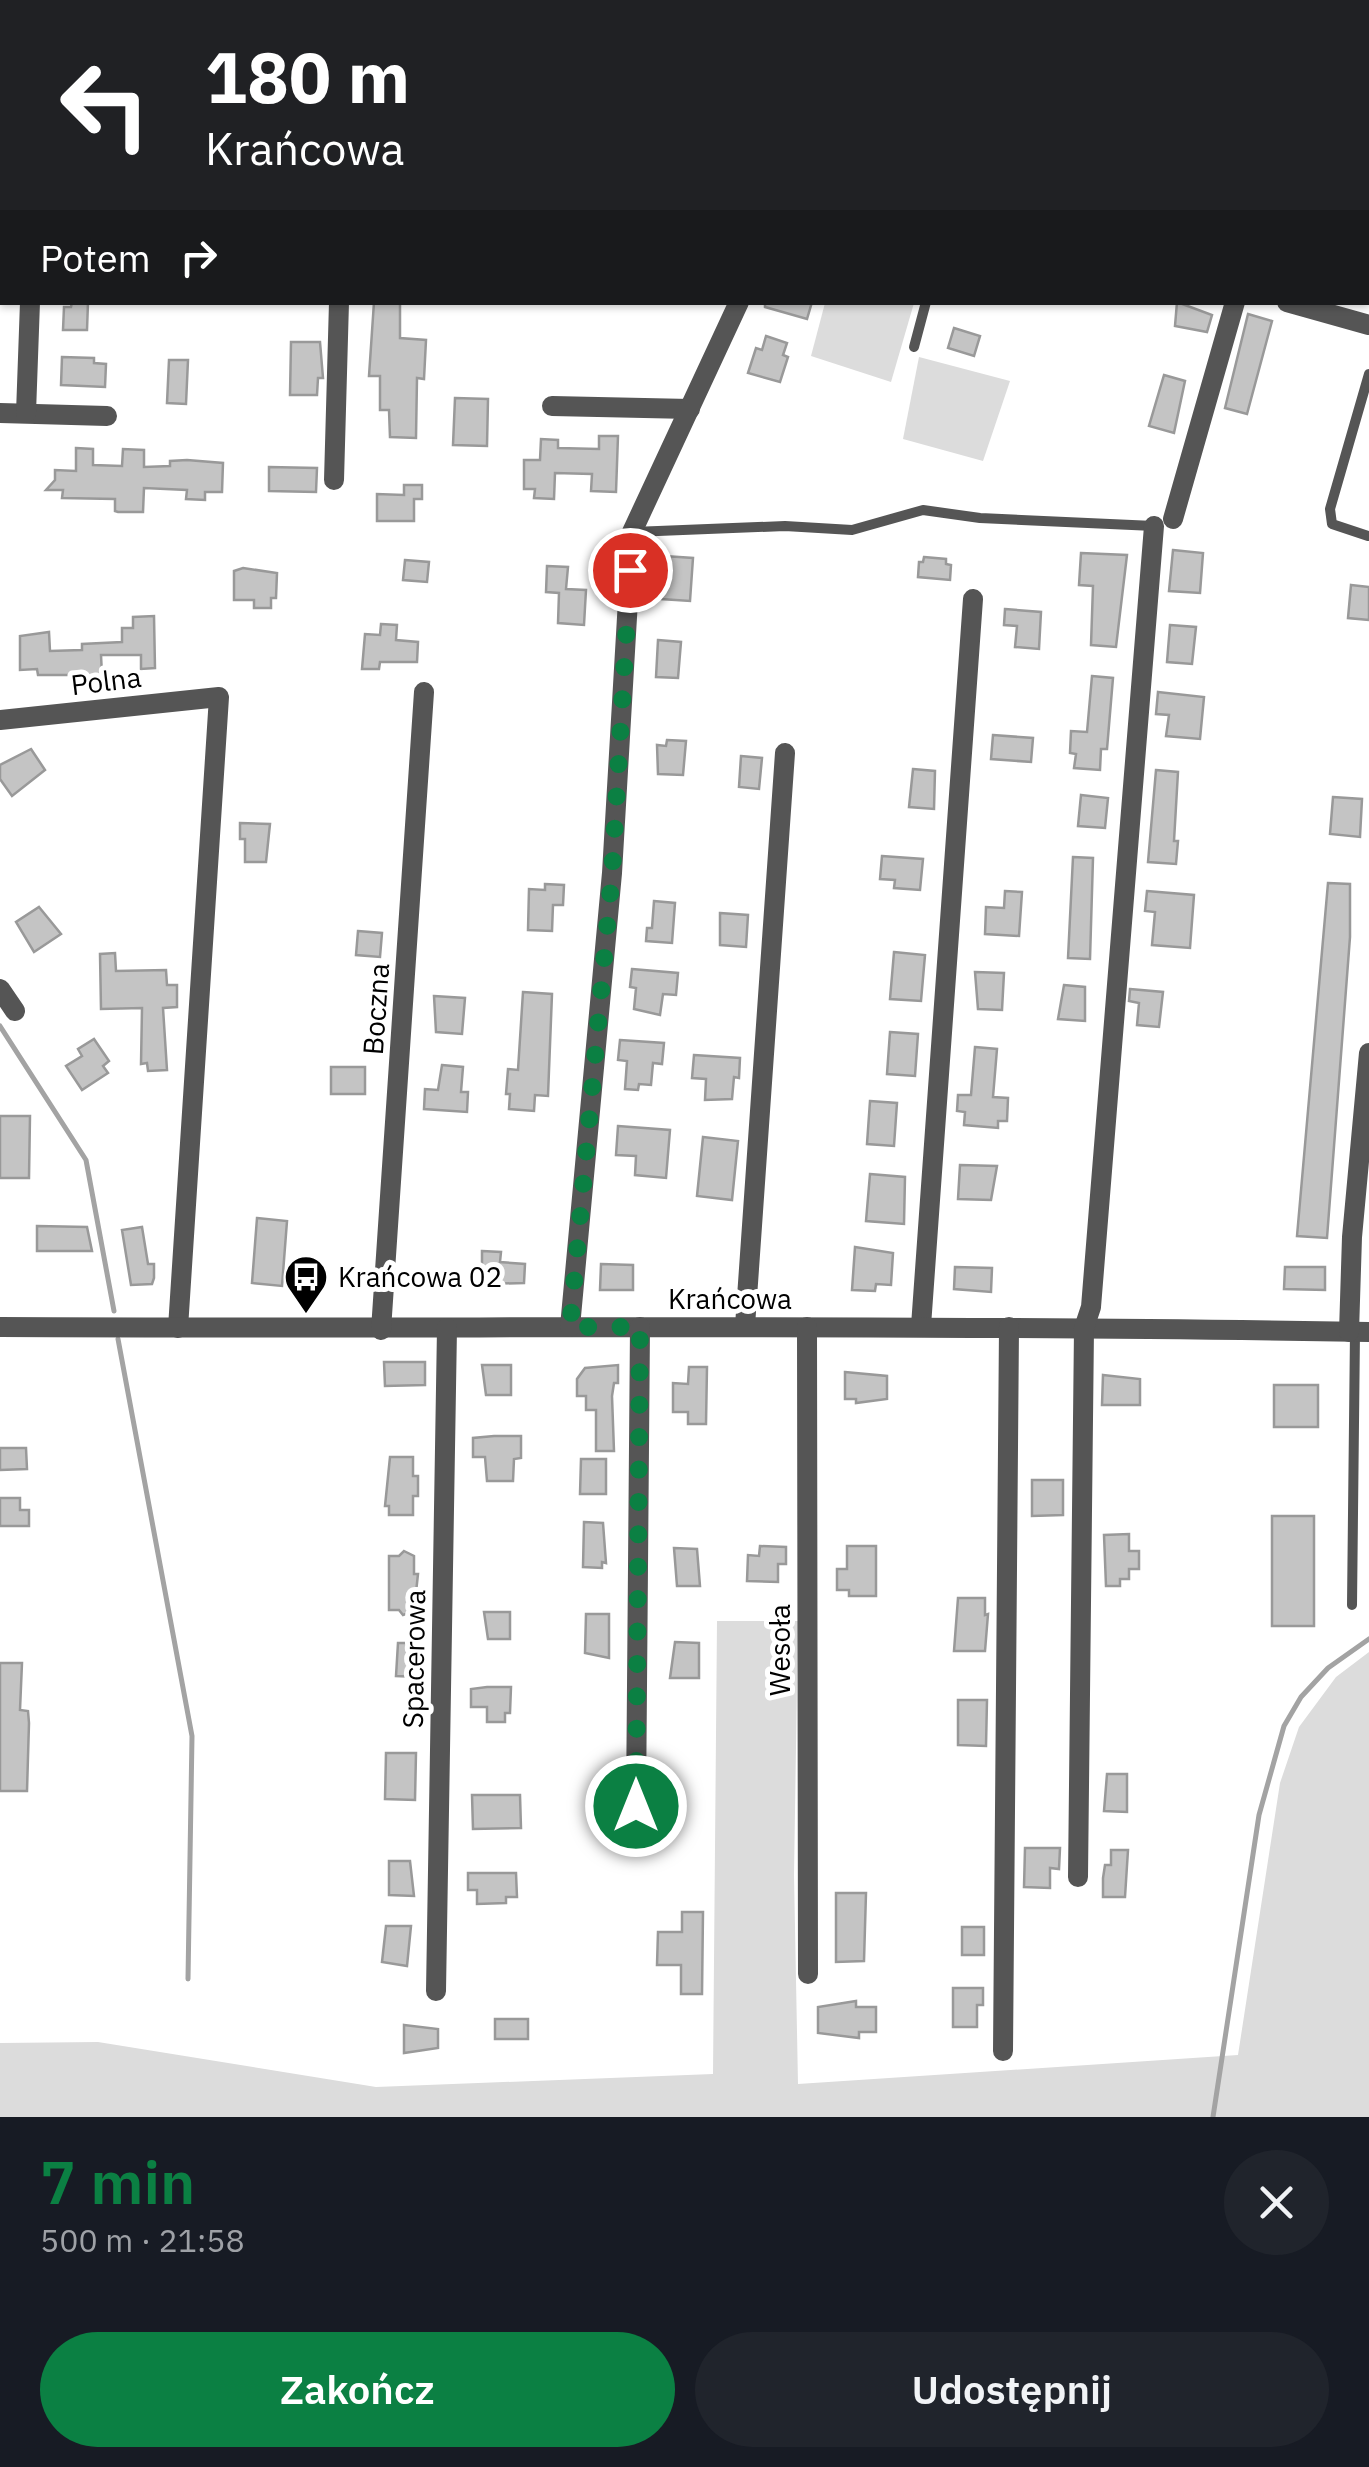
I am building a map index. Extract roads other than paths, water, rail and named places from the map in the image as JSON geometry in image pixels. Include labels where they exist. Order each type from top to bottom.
[{"type":"street","points":[[26,413],[30,305]]},
{"type":"street","points":[[334,480],[339,305]]},
{"type":"street","points":[[570,1327],[612,874],[632,532],[738,305]]},
{"type":"street","points":[[1078,1876],[1084,1328],[1091,1307],[1164,523],[1234,305]]},
{"type":"street","points":[[1298,305],[1369,325]]},
{"type":"street","points":[[552,406],[690,409]]},
{"type":"street","points":[[0,413],[107,416]]},
{"type":"street","points":[[921,1326],[973,600]]},
{"type":"street","name":"Boczna","points":[[381,1330],[424,692]]},
{"type":"street","name":"Polna","points":[[0,720],[220,697],[178,1328]]},
{"type":"street","points":[[745,1326],[786,753]]},
{"type":"street","points":[[0,989],[15,1011]]},
{"type":"street","points":[[1358,1332],[1352,1238],[1369,1053]]},
{"type":"street","name":"Krańcowa","points":[[0,1326],[381,1330],[921,1326],[1358,1332]]},
{"type":"street","name":"Wesoła","points":[[807,1326],[808,1974]]},
{"type":"street","points":[[636,1806],[640,1327]]},
{"type":"street","points":[[1003,2051],[1010,1327]]},
{"type":"street","name":"Spacerowa","points":[[436,1991],[447,1328]]},
{"type":"lane","points":[[914,347],[925,305]]},
{"type":"lane","points":[[1368,536],[1332,524],[1330,509],[1369,374]]},
{"type":"lane","points":[[632,532],[786,526],[852,530],[922,510],[980,518],[1164,523]]},
{"type":"lane","points":[[1352,1605],[1358,1332]]},
{"type":"waterway","points":[[0,1026],[86,1160],[114,1311]]},
{"type":"waterway","points":[[118,1339],[192,1736],[188,1979]]},
{"type":"waterway","points":[[1213,2117],[1259,1815],[1284,1726],[1301,1697],[1328,1668],[1369,1639]]},
{"type":"place","name":"Krańcowa 02","points":[[306,1315]]}]
